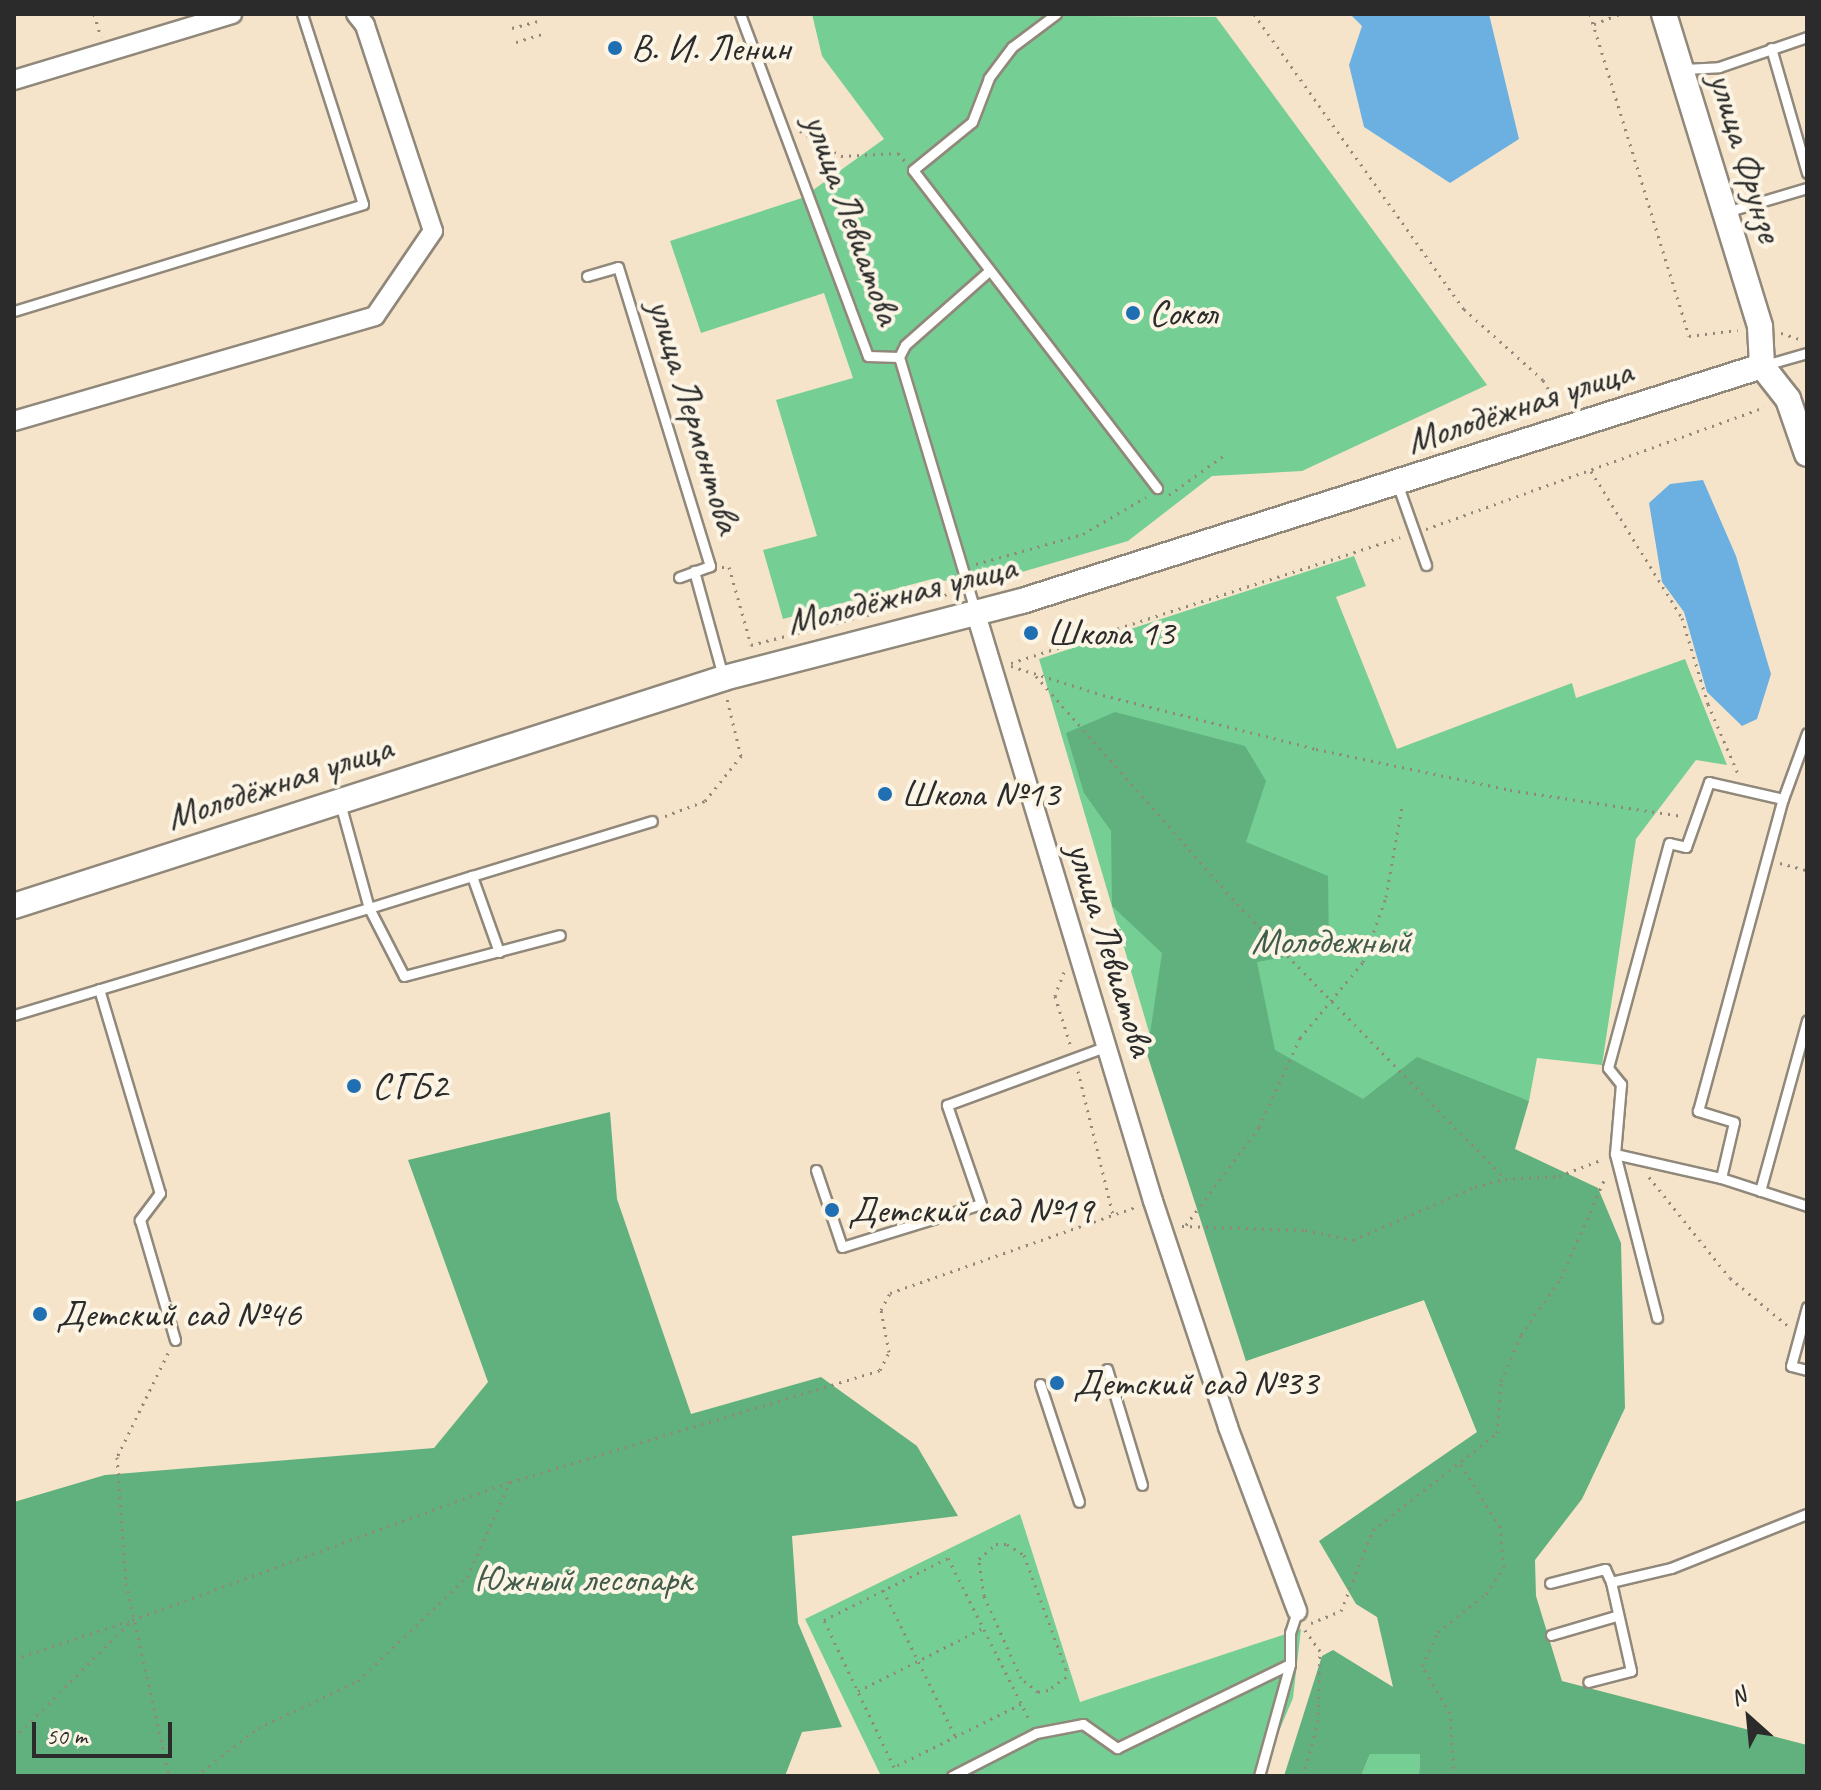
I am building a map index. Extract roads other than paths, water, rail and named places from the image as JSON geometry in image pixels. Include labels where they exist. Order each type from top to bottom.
[{"type":"main road","name":"улица Фрунзе","points":[[1664,14],[1760,327],[1762,366]]},
{"type":"main road","points":[[1762,366],[1788,399],[1807,454]]},
{"type":"main road","name":"Молодёжная улица","points":[[14,906],[339,800],[976,614],[1762,366]]},
{"type":"street","points":[[14,80],[232,14]]},
{"type":"street","points":[[14,421],[375,316],[433,231],[365,25],[356,14]]},
{"type":"street","name":"улица Левиатова","points":[[976,614],[1153,1201],[1297,1611]]},
{"type":"lane","points":[[14,311],[363,204],[302,14]]},
{"type":"lane","name":"улица Левиатова","points":[[740,14],[763,85],[782,121],[868,356],[899,357],[971,588],[976,614]]},
{"type":"lane","points":[[1056,14],[1012,47],[989,78],[972,122],[913,170],[1157,488]]},
{"type":"lane","points":[[1682,69],[1719,67],[1807,37]]},
{"type":"lane","points":[[1771,48],[1807,173]]},
{"type":"lane","points":[[1726,212],[1807,188]]},
{"type":"lane","name":"улица Лермонтова","points":[[587,276],[618,267],[710,566],[679,577]]},
{"type":"lane","points":[[899,357],[905,345],[989,271]]},
{"type":"lane","name":"Молодёжная улица","points":[[1762,366],[1807,353]]},
{"type":"lane","points":[[1397,483],[1426,565]]},
{"type":"lane","name":"улица Лермонтова","points":[[694,571],[725,686]]},
{"type":"lane","points":[[1721,1178],[1734,1122],[1698,1111],[1783,799],[1807,733]]},
{"type":"lane","points":[[1657,1318],[1615,1154],[1621,1084],[1608,1068],[1669,843],[1686,847],[1709,782],[1783,799]]},
{"type":"lane","points":[[339,800],[369,908],[404,976],[560,935]]},
{"type":"lane","points":[[14,1015],[652,821]]},
{"type":"lane","points":[[472,876],[499,952]]},
{"type":"lane","points":[[99,989],[160,1193],[140,1220],[175,1340]]},
{"type":"lane","points":[[1760,1191],[1807,1020]]},
{"type":"lane","points":[[816,1170],[842,1247],[981,1204],[947,1105],[1105,1047]]},
{"type":"lane","points":[[1615,1154],[1721,1178],[1807,1206]]},
{"type":"lane","points":[[1807,1307],[1791,1366],[1807,1370]]},
{"type":"lane","points":[[1107,1369],[1142,1485]]},
{"type":"lane","points":[[1040,1384],[1079,1502]]},
{"type":"lane","points":[[1611,1582],[1671,1568],[1807,1514]]},
{"type":"lane","points":[[1550,1583],[1605,1569],[1611,1582],[1616,1616],[1631,1671],[1588,1682]]},
{"type":"lane","points":[[1259,1776],[1290,1664],[1290,1633],[1297,1611]]},
{"type":"lane","points":[[1551,1635],[1616,1616]]},
{"type":"lane","points":[[952,1776],[1036,1733],[1083,1724],[1117,1748],[1290,1664]]},
{"type":"water","points":[[1350,14],[1489,14],[1519,139],[1450,183],[1364,127],[1349,65],[1362,26]]},
{"type":"water","points":[[1703,480],[1736,556],[1771,674],[1757,719],[1742,726],[1707,692],[1684,612],[1662,582],[1649,503],[1670,484]]},
{"type":"place","name":"В. И. Ленин","points":[[615,48]]},
{"type":"place","name":"Сокол","points":[[1133,313]]},
{"type":"place","name":"Школа 13","points":[[1031,633]]},
{"type":"place","name":"Школа №13","points":[[885,794]]},
{"type":"place","name":"СГБ2","points":[[354,1086]]},
{"type":"place","name":"Детский сад №19","points":[[832,1210]]},
{"type":"place","name":"Детский сад №46","points":[[40,1314]]},
{"type":"place","name":"Детский сад №33","points":[[1057,1383]]},
{"type":"park label","name":"Молодежный","points":[[1331,941]]},
{"type":"park label","name":"Южный лесопарк","points":[[583,1579]]}]
